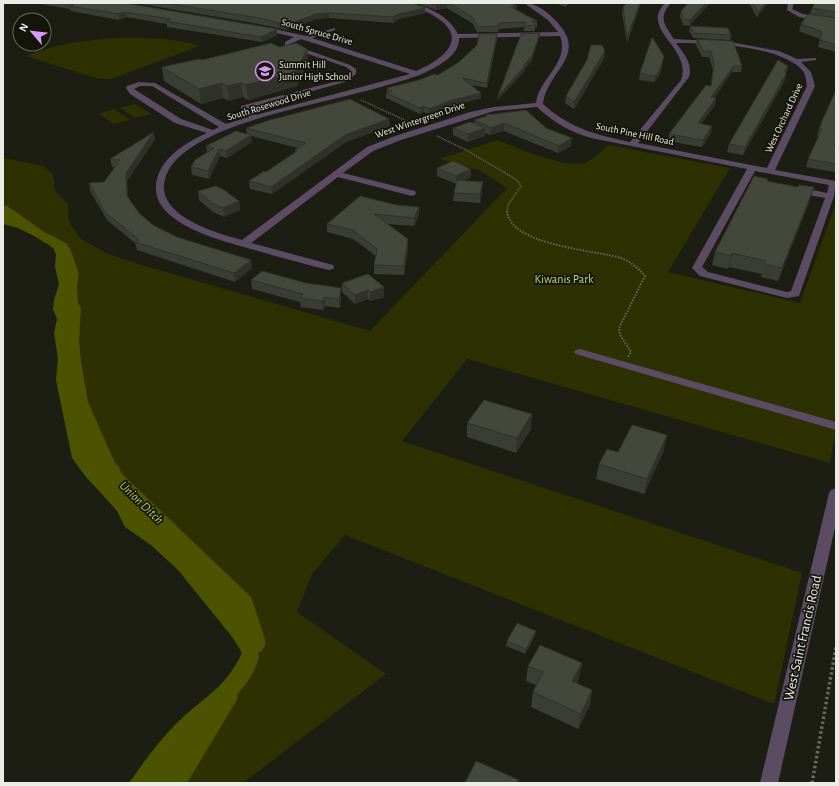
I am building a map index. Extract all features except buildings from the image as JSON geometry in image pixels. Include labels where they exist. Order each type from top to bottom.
[{"type":"street","points":[[406,3],[430,11],[441,17],[451,27],[457,36],[563,34]]},
{"type":"street","points":[[527,3],[540,10],[554,22],[563,34],[566,48],[563,60],[540,95],[539,105]]},
{"type":"street","points":[[632,145],[684,80],[687,74],[685,60],[661,24],[660,16],[662,10],[668,3]]},
{"type":"street","points":[[791,3],[789,9],[796,14],[836,22]]},
{"type":"street","name":"South Spruce Drive","points":[[252,26],[302,37],[415,73]]},
{"type":"street","points":[[256,118],[244,110],[244,108],[344,81],[353,74],[354,69],[348,66],[287,45],[287,43],[302,37],[333,29]]},
{"type":"street","name":"South Rosewood Drive","points":[[329,267],[216,236],[190,224],[175,214],[164,202],[159,188],[161,176],[171,160],[180,152],[214,132],[256,118],[415,73],[431,67],[448,54],[457,42],[457,36]]},
{"type":"street","name":"West Orchard Drive","points":[[673,41],[714,42],[758,48],[796,61],[807,70],[812,78],[811,86],[770,171]]},
{"type":"street","points":[[796,61],[814,58]]},
{"type":"street","points":[[214,132],[174,119],[133,92],[130,88],[139,84],[153,84],[226,128]]},
{"type":"street","name":"West Wintergreen Drive","points":[[243,244],[370,149],[473,114],[494,109],[539,105]]},
{"type":"street","name":"South Pine Hill Road","points":[[539,105],[553,118],[565,126],[587,134],[632,145],[835,184]]},
{"type":"street","points":[[752,168],[749,181],[697,268],[704,274],[787,295],[795,294],[835,184]]},
{"type":"street","points":[[335,174],[412,193]]},
{"type":"street","points":[[791,189],[830,196]]},
{"type":"street","points":[[580,352],[836,426]]},
{"type":"street","name":"West Saint Francis Road","points":[[769,783],[836,493]]},
{"type":"path","points":[[355,97],[466,150],[517,180],[521,186],[520,190],[507,206],[507,214],[510,221],[519,230],[531,238],[554,245],[631,261],[641,268],[646,276],[619,328],[620,334],[631,352],[623,365]]},
{"type":"path","points":[[812,783],[836,648]]},
{"type":"green space","points":[[148,38],[179,41],[199,46],[111,79],[99,79],[26,56],[37,52],[52,52],[52,47],[94,40]]},
{"type":"green space","points":[[135,104],[151,114],[135,118],[120,108]]},
{"type":"green space","points":[[114,109],[130,120],[114,124],[99,114]]},
{"type":"green space","name":"Kiwanis Park","points":[[497,140],[542,157],[568,163],[579,164],[587,162],[608,145],[730,168],[668,272],[800,303],[836,203],[836,428],[830,463],[467,359],[402,441],[802,573],[774,704],[345,535],[312,574],[297,612],[386,674],[243,783],[166,783],[207,725],[228,706],[248,680],[259,657],[255,635],[240,611],[150,522],[140,508],[116,483],[95,455],[90,440],[75,358],[68,341],[79,316],[77,287],[79,274],[72,253],[67,244],[53,236],[21,223],[3,211],[3,158],[44,166],[53,175],[55,191],[68,204],[69,222],[81,239],[106,253],[138,264],[370,331],[507,188],[481,171],[440,159]]},
{"type":"shaded area","points":[[3,211],[21,223],[53,236],[67,244],[72,253],[79,274],[77,287],[79,316],[68,341],[75,358],[90,440],[95,455],[116,483],[140,508],[150,522],[240,611],[251,625],[255,635],[259,657],[255,669],[248,681],[228,706],[207,725],[166,783],[129,783],[151,753],[169,732],[212,693],[228,676],[242,653],[233,638],[178,570],[151,545],[125,527],[117,511],[86,477],[72,458],[56,380],[58,359],[54,333],[57,319],[53,309],[59,284],[55,267],[56,254],[53,248],[42,240],[18,228],[3,224]]},
{"type":"waterway","name":"Union Ditch","points":[[3,209],[50,240]]},
{"type":"waterway","name":"Union Ditch","points":[[74,308],[72,340],[73,362],[80,402],[107,466],[113,471],[113,476],[244,603],[254,639],[254,645]]},
{"type":"waterway","name":"Union Ditch","points":[[174,783],[227,698]]},
{"type":"place","name":"Summit Hill Junior High School","points":[[265,71]]}]
